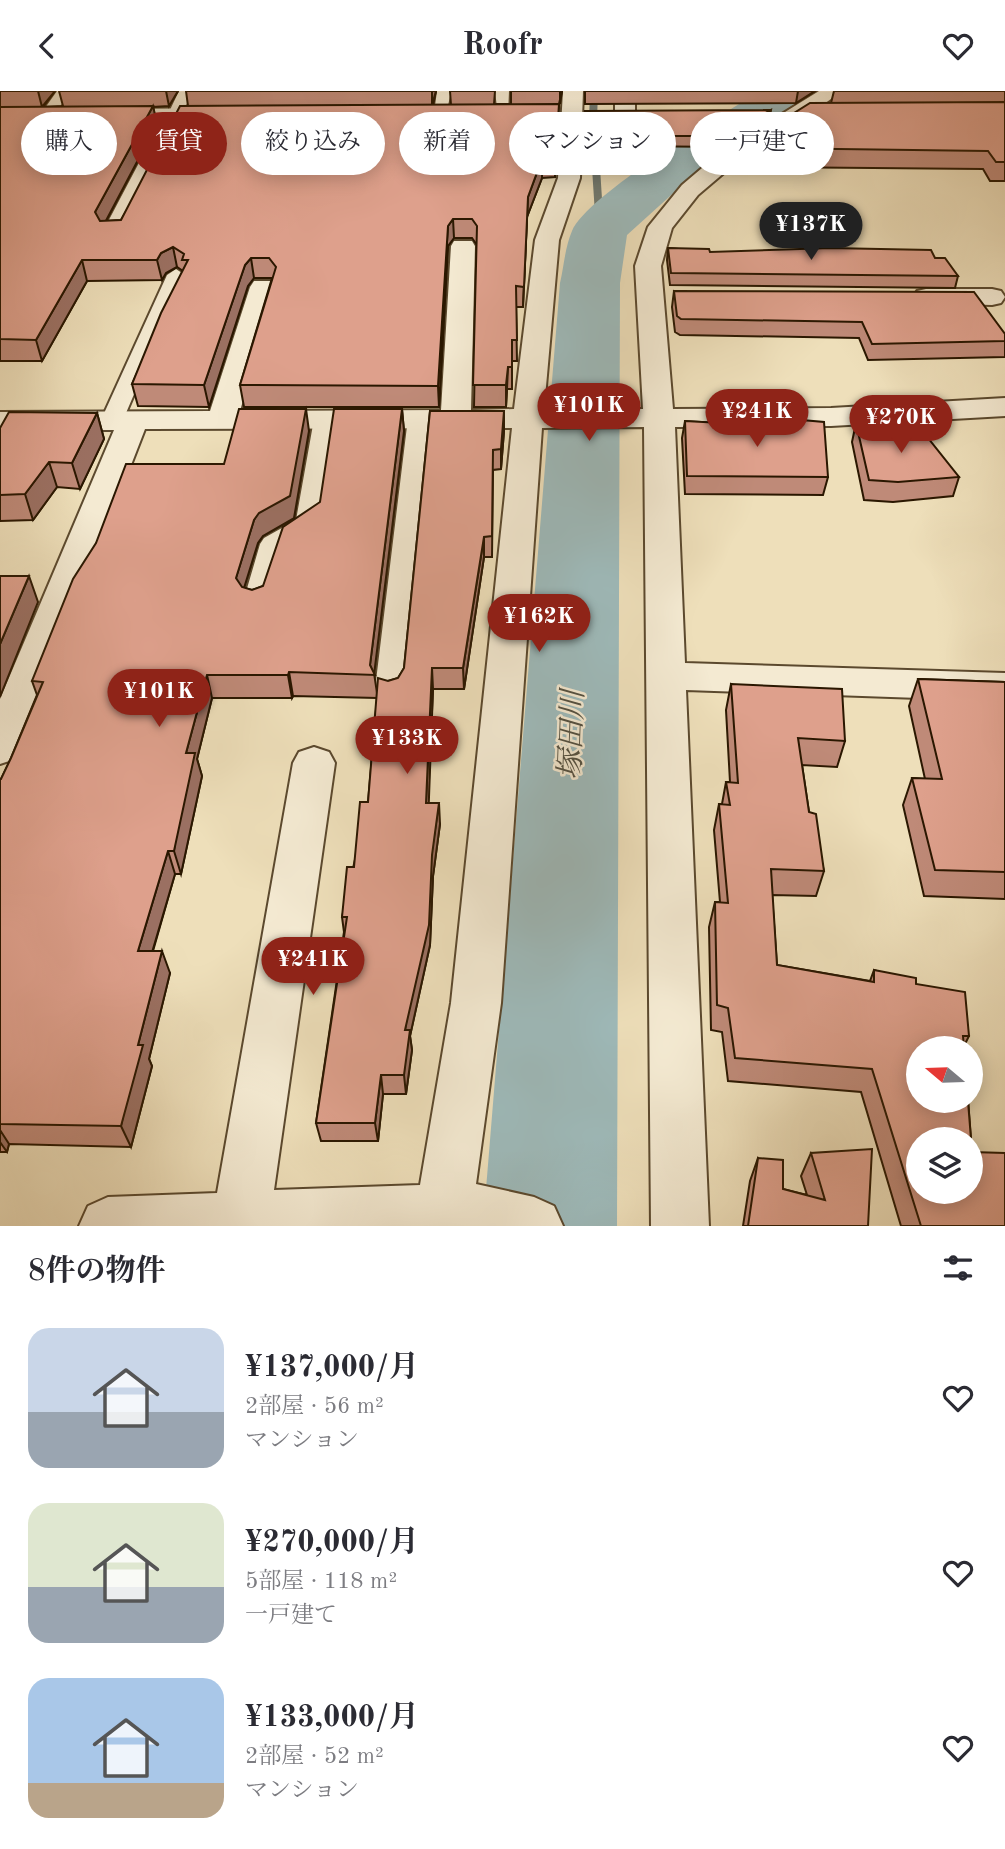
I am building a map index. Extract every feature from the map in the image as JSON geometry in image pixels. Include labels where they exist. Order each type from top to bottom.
[{"type":"street","points":[[452,1216],[476,1003],[547,240],[569,178],[568,105],[625,112],[625,91]]},
{"type":"street","points":[[680,1226],[666,676],[650,417],[664,296],[648,266],[660,226],[690,190],[730,156],[777,129],[784,112],[837,101]]},
{"type":"street","points":[[0,115],[21,115]]},
{"type":"street","points":[[114,233],[144,175]]},
{"type":"street","points":[[456,418],[463,246]]},
{"type":"street","points":[[222,420],[263,287]]},
{"type":"street","points":[[896,296],[992,297]]},
{"type":"street","points":[[0,421],[831,417],[1005,407]]},
{"type":"street","points":[[0,748],[122,420]]},
{"type":"street","points":[[666,676],[1005,688]]},
{"type":"street","points":[[241,1220],[314,763]]},
{"type":"street","points":[[108,1226],[241,1220],[452,1216],[534,1226]]},
{"type":"lane","points":[[49,112],[64,91]]},
{"type":"lane","points":[[176,112],[186,91]]},
{"type":"lane","points":[[441,112],[444,91]]},
{"type":"lane","points":[[502,91],[510,112]]},
{"type":"lane","points":[[122,420],[176,275]]},
{"type":"lane","points":[[389,689],[419,418]]},
{"type":"lane","points":[[256,602],[273,544],[307,524],[325,419]]},
{"type":"building","points":[[1005,102],[1005,162],[996,162],[988,151],[834,149],[834,112],[796,112],[810,103]]},
{"type":"building","points":[[559,104],[558,112],[509,112],[509,175],[536,175],[528,197],[524,287],[516,286],[517,340],[512,340],[512,367],[508,367],[506,385],[473,385],[477,226],[472,219],[453,219],[448,226],[438,386],[240,385],[276,267],[269,258],[251,258],[245,265],[204,385],[132,384],[161,313],[188,260],[182,260],[184,254],[173,247],[161,253],[157,260],[82,260],[36,340],[0,339],[0,107],[153,106],[150,112],[131,112],[131,146],[117,172],[117,112],[21,112],[21,175],[115,175],[95,212],[100,221],[121,220],[144,175],[227,175],[227,112],[177,112],[180,106]]},
{"type":"building","points":[[771,110],[690,112],[690,136],[676,136],[676,112],[585,111]]},
{"type":"building","points":[[668,248],[709,249],[710,252],[830,248],[931,250],[935,258],[945,258],[958,276],[671,273]]},
{"type":"building","points":[[674,291],[974,292],[1005,334],[1005,341],[872,344],[862,322],[681,319],[677,316]]},
{"type":"building","points":[[239,409],[306,409],[290,496],[259,513],[254,520],[236,578],[242,587],[252,590],[263,586],[283,527],[320,502],[334,409],[402,409],[370,665],[375,675],[289,672],[288,675],[207,675],[186,753],[195,753],[174,851],[168,851],[138,951],[162,951],[138,1045],[143,1045],[121,1126],[0,1124],[0,779],[43,682],[32,681],[73,579],[96,543],[126,464],[224,464]]},
{"type":"building","points":[[430,411],[504,411],[501,449],[493,450],[492,536],[484,537],[463,668],[432,668],[426,803],[439,803],[432,855],[429,925],[405,1030],[410,1030],[404,1075],[381,1075],[375,1123],[316,1123],[347,917],[342,917],[347,867],[354,867],[360,802],[368,802],[378,678],[388,681],[398,678],[404,668]]},
{"type":"building","points":[[9,412],[97,413],[72,463],[49,462],[25,494],[0,495],[0,428]]},
{"type":"building","points":[[756,416],[824,422],[828,477],[687,476],[685,421],[757,425]]},
{"type":"building","points":[[856,423],[920,428],[959,477],[898,482],[869,480]]},
{"type":"building","points":[[0,576],[29,576],[0,644]]},
{"type":"building","points":[[918,679],[1005,682],[1005,872],[935,870],[912,778],[942,779]]},
{"type":"building","points":[[731,684],[842,689],[845,741],[798,738],[809,812],[816,814],[824,871],[771,869],[777,965],[874,982],[874,970],[916,978],[916,984],[965,992],[969,1036],[906,1036],[906,1113],[969,1113],[970,1127],[906,1127],[906,1178],[872,1069],[735,1058],[728,1008],[717,1005],[715,902],[728,903],[719,804],[730,805],[726,782],[738,783]]},
{"type":"building","points":[[872,1149],[868,1226],[748,1226],[758,1158],[783,1160],[783,1189],[825,1200],[811,1153]]},
{"type":"building","points":[[983,1152],[1005,1153],[1005,1226],[921,1226],[914,1204],[983,1204]]},
{"type":"waterway","points":[[594,91],[593,121],[600,230]]},
{"type":"waterway","name":"塚田川","points":[[550,1226],[590,283],[600,230],[661,177],[791,91]]}]
